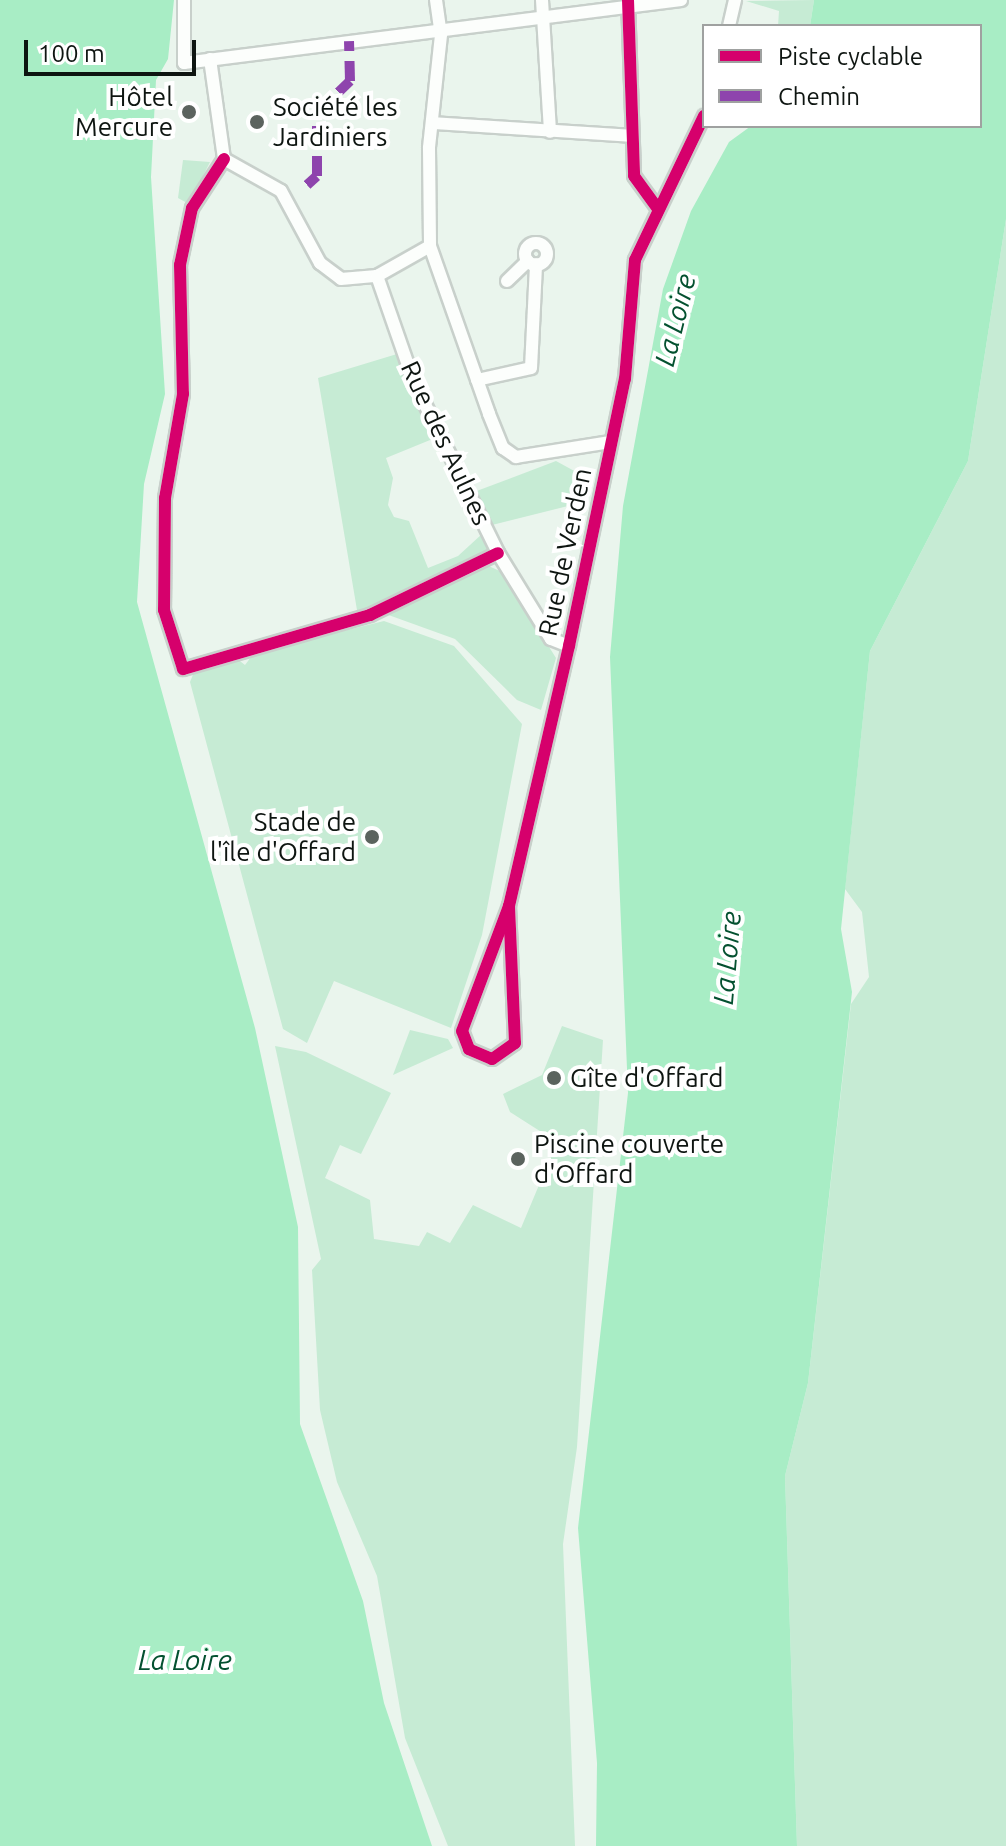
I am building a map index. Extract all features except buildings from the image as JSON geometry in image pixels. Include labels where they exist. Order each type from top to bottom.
[{"type":"street","points":[[436,0],[441,28],[433,123],[430,246],[503,448],[516,457],[611,442]]},
{"type":"street","points":[[542,0],[550,132]]},
{"type":"street","points":[[183,4],[184,63],[628,3],[681,0]]},
{"type":"street","points":[[729,24],[735,0]]},
{"type":"street","points":[[628,3],[634,176],[657,208]]},
{"type":"street","points":[[210,59],[224,159],[192,208],[180,265],[183,394],[165,498],[164,610],[183,669],[370,615],[498,553]]},
{"type":"street","name":"Rue de Verden","points":[[509,906],[569,646],[625,379],[635,260],[657,208],[702,120]]},
{"type":"street","points":[[433,123],[632,136]]},
{"type":"street","points":[[224,159],[281,191],[320,263],[341,279],[377,276],[430,246]]},
{"type":"street","points":[[477,380],[531,368],[532,262],[507,281]]},
{"type":"street","name":"Rue des Aulnes","points":[[377,276],[414,382],[498,553],[551,639],[569,646]]},
{"type":"street","points":[[509,906],[515,1043],[492,1059],[469,1049],[462,1031],[509,906]]},
{"type":"shaded area","points":[[814,0],[810,24],[778,24],[779,11],[746,1]]},
{"type":"shaded area","points":[[183,160],[210,162],[189,204],[178,198]]},
{"type":"shaded area","points":[[1006,219],[1006,1846],[797,1846],[785,1476],[808,1383],[851,1004],[869,977],[862,912],[845,889],[870,651],[968,461]]},
{"type":"shaded area","points":[[397,354],[435,438],[386,458],[393,478],[388,505],[394,517],[409,521],[428,568],[458,556],[482,534],[490,551],[358,616],[318,378]]},
{"type":"shaded area","points":[[556,461],[589,479],[584,502],[492,525],[474,492]]},
{"type":"shaded area","points":[[484,564],[502,572],[556,658],[541,710],[517,700],[455,639],[383,613]]},
{"type":"shaded area","name":"Stade de l'île d'Offard","points":[[384,621],[454,646],[522,724],[482,935],[451,1028],[334,981],[307,1043],[283,1029],[190,682],[194,672],[236,658],[245,665],[254,653]]},
{"type":"shaded area","points":[[562,1026],[603,1040],[577,1447],[563,1544],[575,1846],[448,1846],[405,1738],[377,1576],[337,1482],[320,1410],[312,1270],[321,1259],[275,1046],[306,1052],[391,1093],[361,1154],[340,1145],[325,1178],[370,1200],[374,1239],[419,1246],[427,1232],[450,1243],[473,1205],[521,1228],[557,1142],[510,1112],[503,1094],[542,1075]]},
{"type":"shaded area","points":[[410,1030],[448,1039],[453,1048],[393,1075]]},
{"type":"water","name":"La Loire","points":[[0,0],[174,0],[168,59],[156,80],[151,177],[165,394],[144,484],[137,602],[255,1028],[298,1227],[300,1424],[363,1601],[384,1703],[432,1846],[0,1846]]},
{"type":"water","name":"La Loire","points":[[814,0],[1006,0],[1006,219],[968,461],[870,651],[841,929],[852,992],[808,1383],[785,1476],[797,1846],[596,1846],[597,1763],[578,1528],[628,1093],[610,657],[623,506],[663,289],[691,211],[729,142],[748,128],[982,128],[982,24],[810,24]]},
{"type":"marked path","points":[[307,185],[317,176],[317,113],[350,81],[349,41]]},
{"type":"cycle path","points":[[628,0],[634,176],[657,208]]},
{"type":"cycle path","points":[[509,906],[569,646],[625,379],[635,260],[702,120]]},
{"type":"cycle path","points":[[224,159],[192,208],[180,265],[183,394],[165,498],[164,610],[183,669],[370,615],[498,553]]},
{"type":"cycle path","points":[[509,906],[515,1043],[492,1059],[469,1049],[462,1031],[509,906]]},
{"type":"place","name":"Hôtel Mercure","points":[[189,112]]},
{"type":"place","name":"Société les Jardiniers","points":[[257,122]]},
{"type":"place","name":"Stade de l'île d'Offard","points":[[372,837]]},
{"type":"place","name":"Gîte d'Offard","points":[[554,1078]]},
{"type":"place","name":"Piscine couverte d'Offard","points":[[518,1159]]}]
